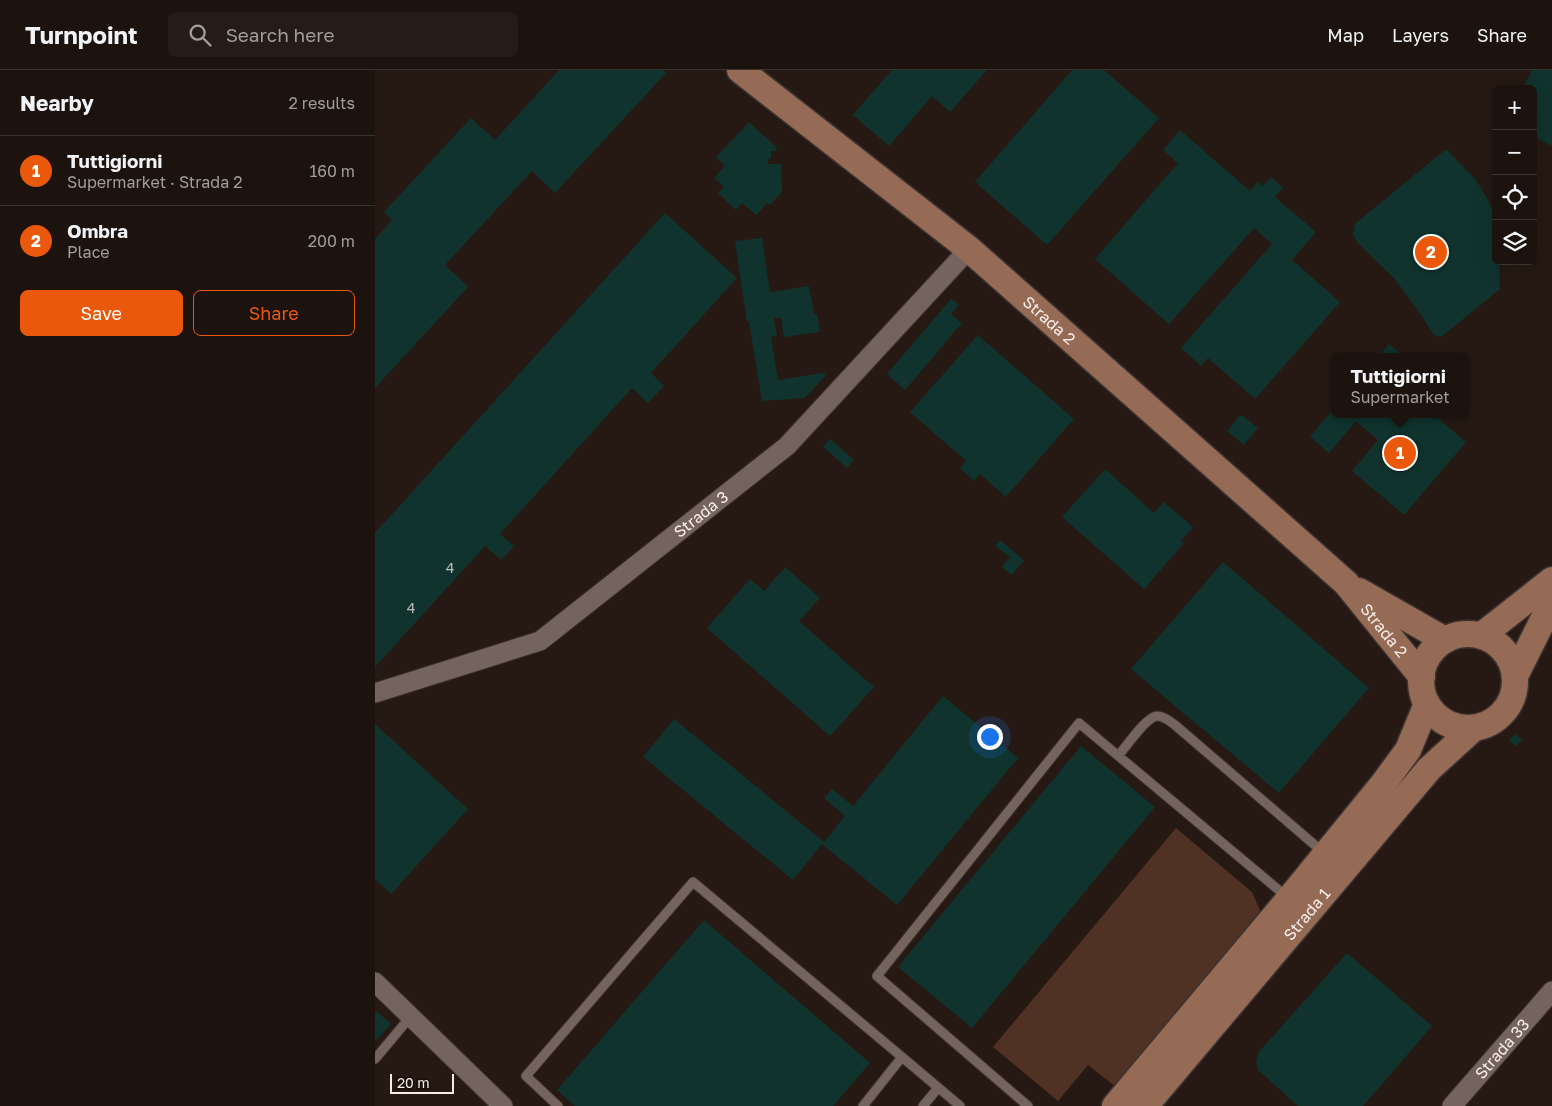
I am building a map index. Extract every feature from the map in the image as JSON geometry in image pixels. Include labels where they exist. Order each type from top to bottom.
[{"type":"street","name":"Strada 2","points":[[755,74],[969,250],[1346,583],[1422,677]]},
{"type":"street","name":"Strada 3","points":[[375,694],[540,640],[787,446],[969,250]]},
{"type":"street","points":[[1481,636],[1552,580]]},
{"type":"street","name":"Strada 2","points":[[1346,583],[1445,640]]},
{"type":"street","points":[[1515,676],[1510,660],[1500,647],[1481,636],[1463,635],[1445,640],[1436,647],[1424,666],[1422,687],[1427,704],[1433,712],[1447,723],[1465,728],[1474,728],[1491,722],[1505,710],[1513,694],[1515,676],[1552,602]]},
{"type":"street","name":"Strada 1","points":[[1115,1106],[1383,784],[1408,750],[1427,704]]},
{"type":"street","name":"Strada 1","points":[[1145,1106],[1429,769],[1474,728]]},
{"type":"street","points":[[375,982],[503,1106]]},
{"type":"street","name":"Strada 33","points":[[1452,1106],[1552,991]]},
{"type":"lane","points":[[1119,756],[1150,719],[1157,716],[1167,719],[1326,854]]},
{"type":"lane","points":[[1028,1106],[877,976],[1079,723],[1289,899]]},
{"type":"lane","points":[[558,1106],[526,1076],[693,882],[960,1106]]},
{"type":"lane","points":[[375,1058],[411,1016]]},
{"type":"lane","points":[[863,1106],[902,1058]]},
{"type":"lane","points":[[923,1106],[938,1088]]},
{"type":"shaded area","points":[[1176,828],[1252,892],[1261,913],[1116,1087],[1088,1065],[1058,1101],[993,1047]]},
{"type":"building","points":[[559,70],[663,70],[666,73],[555,193],[532,171],[445,265],[468,287],[375,388],[375,239],[392,220],[384,212],[471,118],[495,140]]},
{"type":"building","points":[[892,70],[987,70],[950,112],[932,96],[889,146],[853,115]]},
{"type":"building","points":[[1072,70],[1104,70],[1159,118],[1047,245],[975,182]]},
{"type":"building","points":[[1532,70],[1552,70],[1552,146],[1537,139],[1537,85],[1525,85]]},
{"type":"building","points":[[749,122],[776,147],[777,151],[771,151],[771,159],[768,159],[768,164],[781,164],[782,192],[770,205],[767,203],[756,215],[742,203],[736,210],[718,193],[724,187],[714,178],[725,166],[716,157]]},
{"type":"building","points":[[1180,130],[1250,191],[1258,181],[1263,186],[1271,177],[1283,188],[1275,197],[1316,232],[1292,260],[1340,302],[1255,399],[1208,358],[1201,366],[1181,348],[1272,244],[1254,228],[1169,324],[1095,259],[1178,163],[1163,150]]},
{"type":"building","points":[[1446,149],[1476,180],[1492,209],[1492,265],[1499,265],[1500,289],[1441,337],[1434,335],[1395,279],[1358,243],[1353,235],[1355,224]]},
{"type":"building","points":[[665,213],[737,278],[651,373],[664,386],[648,403],[632,388],[500,534],[514,546],[501,560],[485,546],[375,667],[375,533]]},
{"type":"building","points":[[762,238],[770,292],[809,286],[814,314],[817,314],[820,332],[784,337],[781,318],[774,318],[777,336],[771,337],[778,380],[823,373],[826,375],[805,398],[762,401],[749,321],[747,322],[735,241]]},
{"type":"building","points":[[951,299],[959,305],[951,314],[962,323],[905,390],[887,374]]},
{"type":"building","points":[[978,335],[1074,419],[1006,497],[980,474],[974,481],[960,468],[966,461],[910,412]]},
{"type":"building","points":[[1389,344],[1400,353],[1381,353]]},
{"type":"building","points":[[1331,412],[1331,418],[1438,418],[1466,442],[1404,515],[1352,471],[1378,440],[1356,421],[1329,453],[1310,437]]},
{"type":"building","points":[[1239,416],[1243,416],[1258,428],[1244,445],[1227,431]]},
{"type":"building","points":[[830,439],[854,460],[847,468],[823,447]]},
{"type":"building","points":[[1105,469],[1154,513],[1164,502],[1193,527],[1181,541],[1184,543],[1144,589],[1062,517]]},
{"type":"building","points":[[1000,540],[1024,560],[1012,575],[1002,567],[1010,557],[995,546]]},
{"type":"building","points":[[1223,562],[1369,688],[1279,793],[1131,669]]},
{"type":"building","points":[[785,567],[820,598],[799,621],[874,687],[830,736],[707,628],[750,579],[764,591]]},
{"type":"building","points":[[943,696],[1018,758],[897,905],[822,844],[793,880],[643,757],[674,719],[824,842],[845,816],[824,798],[832,789],[853,806]]},
{"type":"building","points":[[375,724],[468,809],[391,894],[375,879]]},
{"type":"building","points":[[1515,734],[1522,740],[1516,746],[1509,740]]},
{"type":"building","points":[[1081,746],[1155,807],[972,1028],[898,967]]},
{"type":"building","points":[[704,920],[870,1063],[833,1106],[575,1106],[557,1090]]},
{"type":"building","points":[[1347,953],[1432,1026],[1363,1106],[1298,1106],[1258,1070],[1256,1062],[1258,1053]]},
{"type":"building","points":[[375,1010],[391,1024],[375,1042]]},
{"type":"place","name":"Ombra","points":[[1431,252]]},
{"type":"place","name":"Tuttigiorni","points":[[1400,453]]}]
